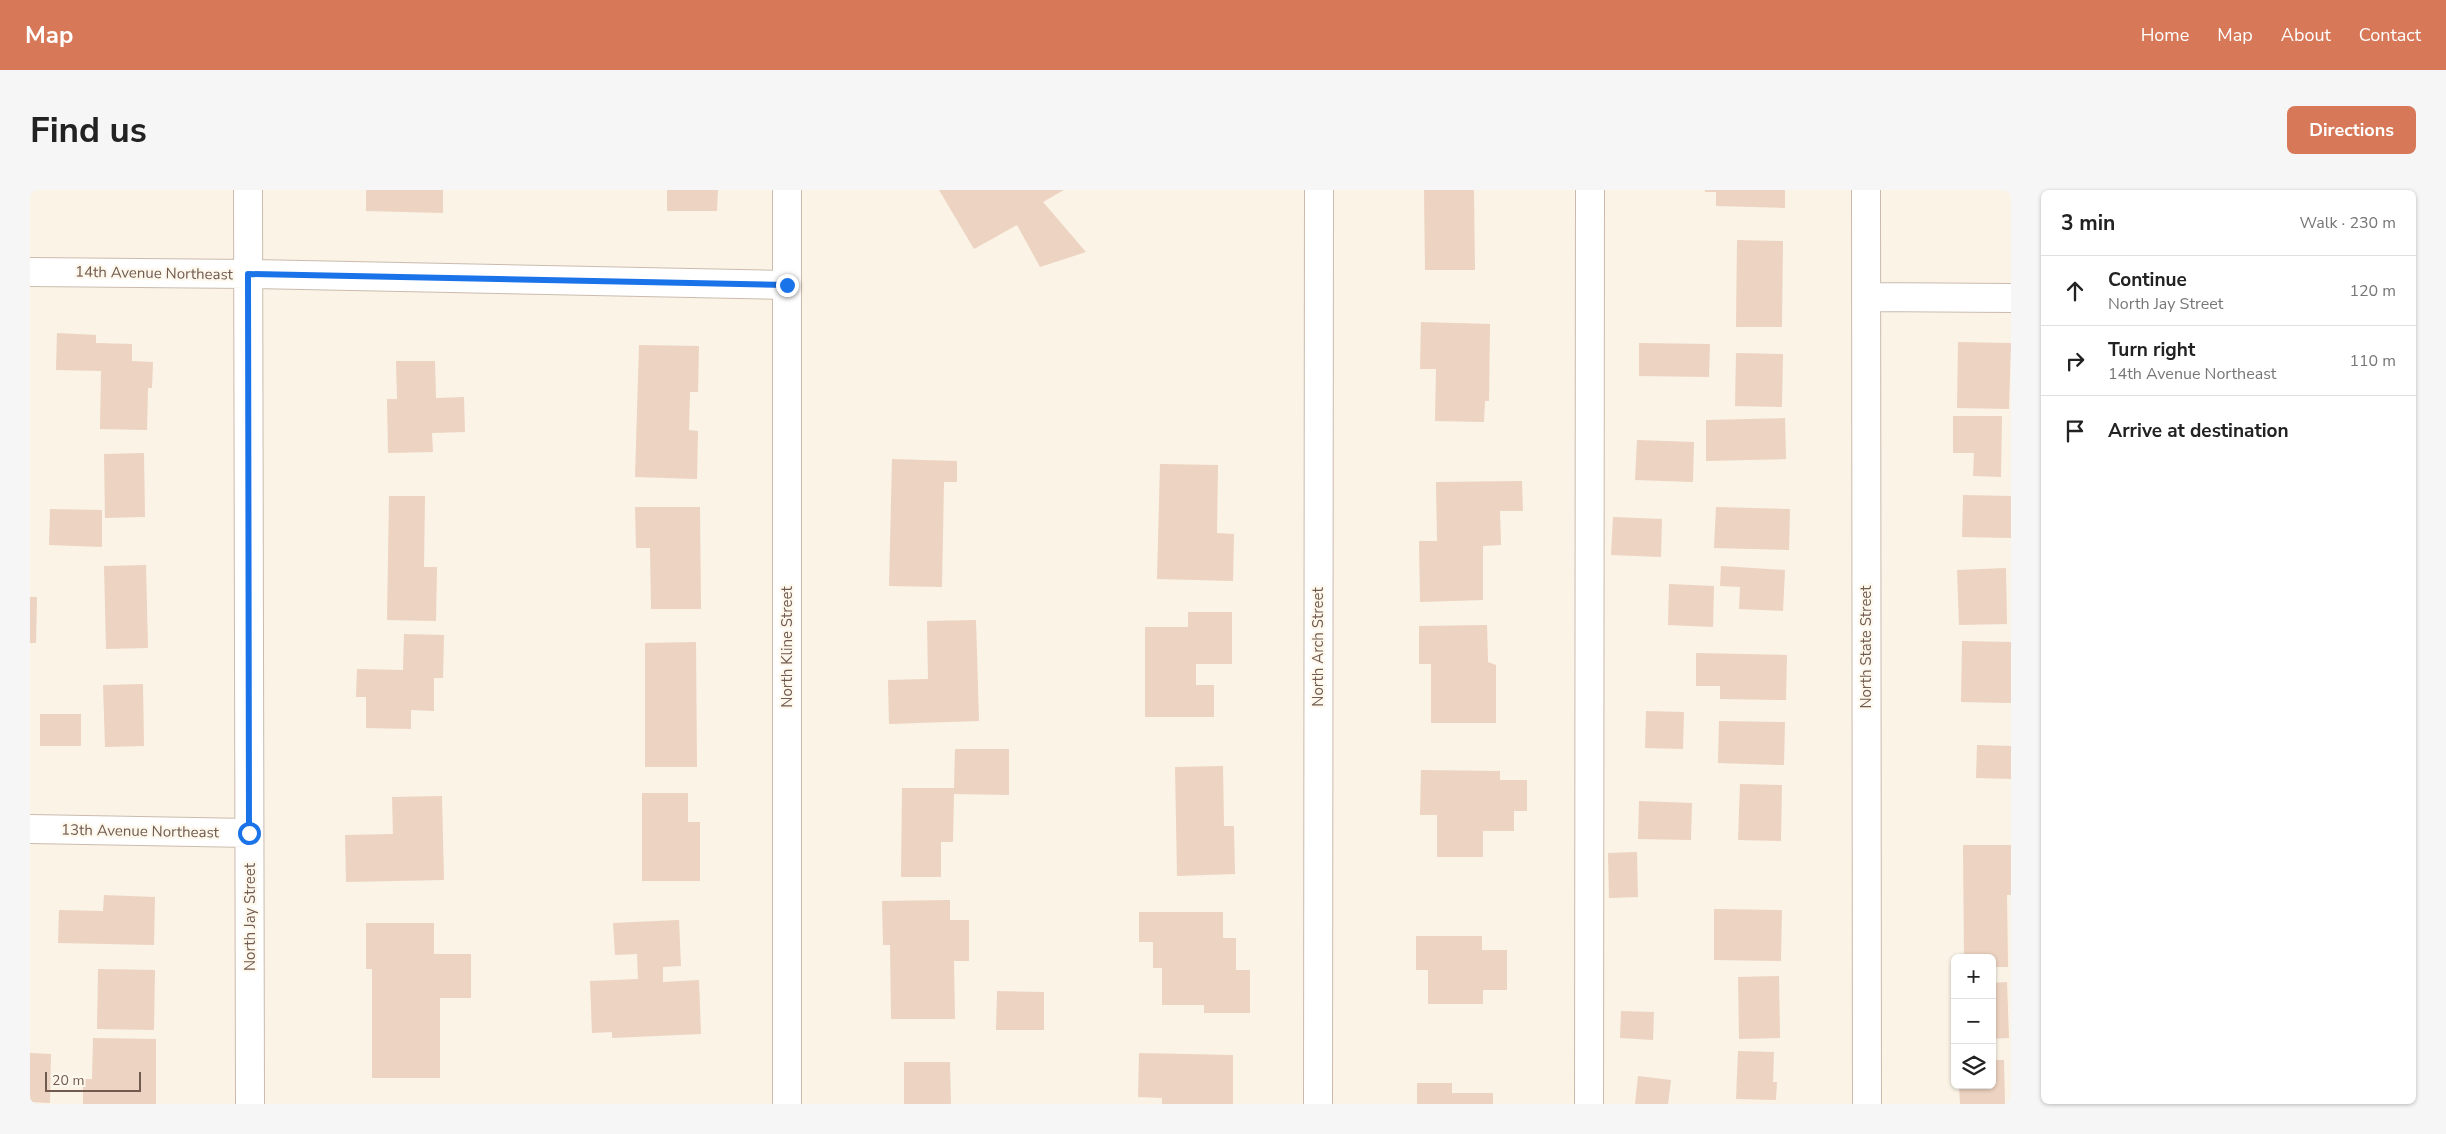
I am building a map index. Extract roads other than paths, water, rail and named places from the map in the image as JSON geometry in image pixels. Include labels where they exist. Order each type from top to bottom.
[{"type":"street","name":"North Jay Street","points":[[248,190],[250,1104]]},
{"type":"street","name":"North Kline Street","points":[[786,1104],[788,190]]},
{"type":"street","name":"North Arch Street","points":[[1318,1104],[1319,190]]},
{"type":"street","points":[[1589,1104],[1590,190]]},
{"type":"street","name":"North State Street","points":[[1866,190],[1867,1104]]},
{"type":"street","name":"14th Avenue Northeast","points":[[30,272],[248,274],[787,285]]},
{"type":"street","points":[[1866,297],[2011,298]]},
{"type":"street","name":"13th Avenue Northeast","points":[[30,829],[249,833]]}]
